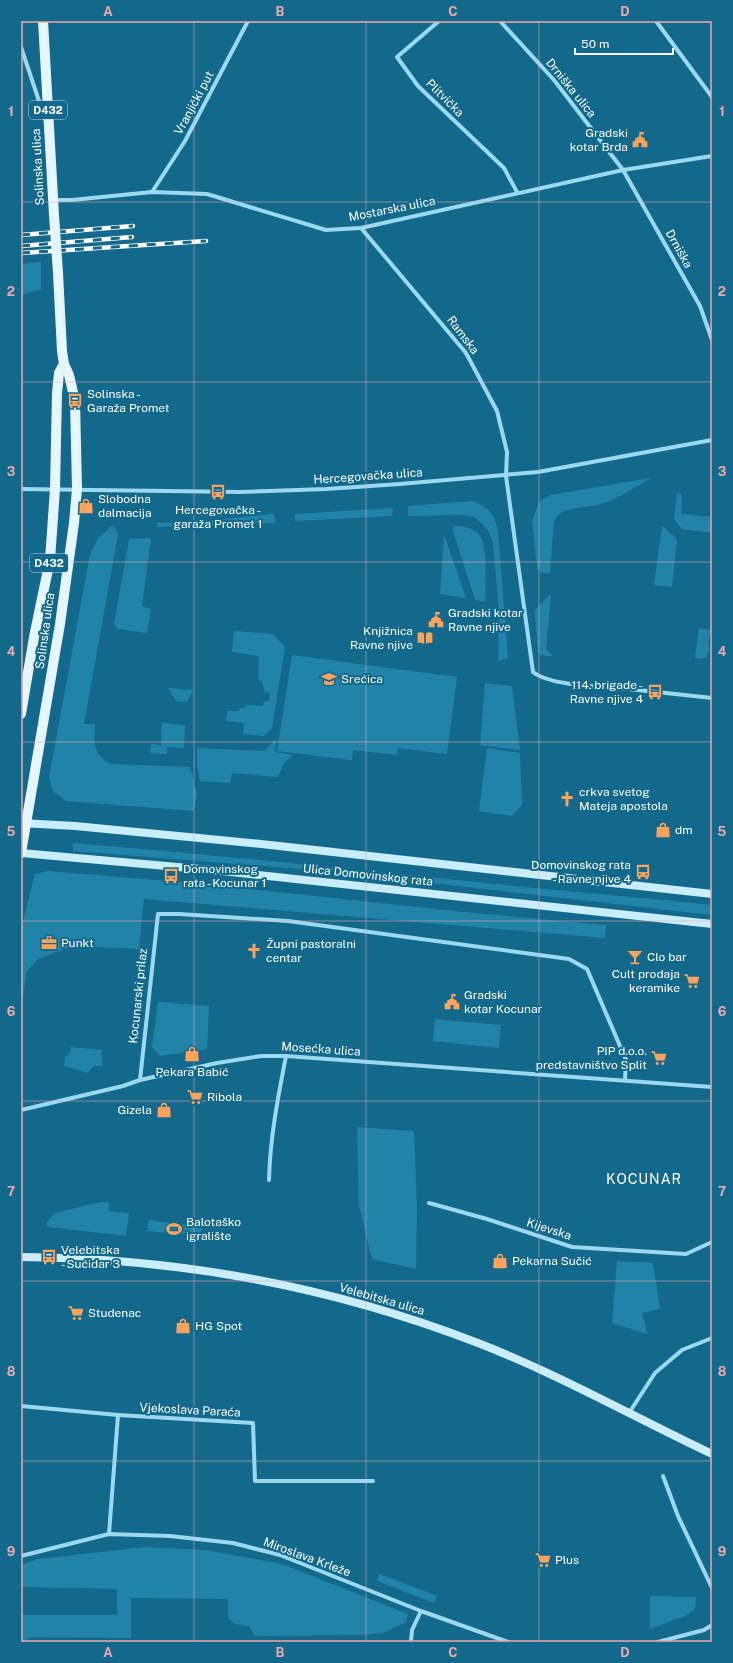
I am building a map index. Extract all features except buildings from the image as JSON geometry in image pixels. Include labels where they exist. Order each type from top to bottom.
[{"type":"main road","name":"Solinska ulica","points":[[21,853],[23,823],[60,624],[74,523],[77,489],[75,401],[69,375],[64,364],[43,21]]},
{"type":"main road","name":"Solinska ulica","points":[[21,714],[34,637],[50,560],[55,489],[57,393],[59,374],[64,364]]},
{"type":"main road","name":"Ulica Domovinskog rata","points":[[23,823],[75,826],[254,844],[712,894]]},
{"type":"main road","name":"Ulica Domovinskog rata","points":[[21,853],[214,871],[712,924]]},
{"type":"main road","name":"Velebitska ulica","points":[[21,1257],[86,1258],[202,1270],[256,1278],[371,1307],[478,1343],[559,1378],[712,1454]]},
{"type":"street","name":"Vranjički put","points":[[152,192],[186,141],[248,21]]},
{"type":"street","name":"Plitvička","points":[[439,21],[397,57],[418,86],[504,168],[516,192]]},
{"type":"street","name":"Drniška ulica","points":[[500,21],[554,80],[623,170]]},
{"type":"street","points":[[656,21],[712,97]]},
{"type":"street","points":[[21,47],[49,133]]},
{"type":"street","name":"Mostarska ulica","points":[[53,200],[72,200],[152,192],[207,194],[326,230],[361,228],[516,192],[623,170],[712,156]]},
{"type":"street","name":"Drniška","points":[[623,170],[700,306],[712,340]]},
{"type":"street","name":"Ramska","points":[[361,228],[466,353],[497,411],[508,452],[506,476],[533,672],[546,679],[576,684],[712,698]]},
{"type":"street","name":"Hercegovačka ulica","points":[[21,489],[247,492],[334,489],[506,476],[538,472],[712,440]]},
{"type":"street","name":"Kocunarski prilaz","points":[[140,1080],[158,914],[288,921],[569,959],[587,969],[626,1060],[625,1080]]},
{"type":"street","name":"Mosećka ulica","points":[[21,1110],[122,1086],[140,1080],[217,1063],[260,1056],[286,1056],[712,1087]]},
{"type":"street","points":[[269,1180],[269,1154],[273,1122],[286,1056]]},
{"type":"street","name":"Kijevska","points":[[429,1203],[487,1219],[572,1247],[686,1254],[712,1242]]},
{"type":"street","points":[[629,1413],[655,1374],[682,1350],[712,1338]]},
{"type":"street","name":"Vjekoslava Paraća","points":[[21,1406],[118,1415],[253,1423],[256,1481],[373,1481]]},
{"type":"street","points":[[109,1534],[118,1415]]},
{"type":"street","points":[[663,1476],[695,1554],[712,1588]]},
{"type":"street","name":"Miroslava Krleže","points":[[21,1556],[109,1534],[170,1536],[233,1543],[280,1555],[420,1611],[508,1642]]},
{"type":"street","points":[[411,1642],[412,1630],[420,1611]]},
{"type":"street","points":[[658,1642],[704,1630],[712,1625]]},
{"type":"shaded area","points":[[41,262],[41,289],[21,295],[21,264]]},
{"type":"shaded area","points":[[651,478],[607,502],[568,509],[563,512],[554,521],[550,573],[542,573],[537,567],[532,521],[539,502],[550,495]]},
{"type":"shaded area","points":[[677,493],[682,494],[681,514],[712,517],[712,533],[682,529],[674,519]]},
{"type":"shaded area","points":[[473,501],[490,512],[495,520],[498,531],[508,658],[498,661],[499,611],[493,543],[488,530],[475,517],[464,515],[408,516],[408,506]]},
{"type":"shaded area","points":[[393,508],[392,516],[295,521],[295,514]]},
{"type":"shaded area","points":[[274,514],[275,523],[157,527],[157,523],[205,521]]},
{"type":"shaded area","points":[[113,525],[118,534],[84,724],[95,724],[94,737],[97,752],[111,764],[190,767],[197,794],[194,811],[66,801],[53,791],[49,778],[90,554],[98,538]]},
{"type":"shaded area","points":[[455,526],[472,529],[478,533],[483,542],[486,602],[475,600],[452,528]]},
{"type":"shaded area","points":[[662,526],[677,539],[672,587],[654,585]]},
{"type":"shaded area","points":[[444,534],[466,598],[440,594]]},
{"type":"shaded area","points":[[151,538],[142,606],[151,609],[147,633],[118,629],[114,624],[129,539]]},
{"type":"shaded area","points":[[551,594],[546,649],[553,656],[540,655],[538,652],[535,616],[535,610]]},
{"type":"shaded area","points":[[699,628],[712,630],[708,641],[709,649],[707,657],[700,659],[695,658]]},
{"type":"shaded area","points":[[234,631],[273,634],[285,647],[272,728],[264,736],[243,734],[244,723],[226,721],[227,711],[239,711],[240,708],[246,708],[246,705],[263,706],[264,701],[269,701],[270,693],[265,693],[262,681],[258,680],[259,656],[232,652]]},
{"type":"shaded area","points":[[292,655],[457,677],[447,754],[398,748],[397,755],[353,750],[352,760],[277,751]]},
{"type":"shaded area","points":[[485,683],[512,686],[520,750],[480,745]]},
{"type":"shaded area","points":[[168,688],[193,690],[187,702],[176,701]]},
{"type":"shaded area","points":[[162,723],[185,725],[184,748],[167,747],[167,754],[150,753],[151,744],[161,745]]},
{"type":"shaded area","points":[[276,739],[275,752],[293,755],[284,763],[278,777],[232,773],[230,783],[200,781],[197,766],[197,748],[264,751]]},
{"type":"shaded area","points":[[487,748],[520,753],[522,805],[512,816],[479,811]]},
{"type":"shaded area","points":[[73,843],[712,905],[712,915],[327,871],[73,851]]},
{"type":"shaded area","points":[[47,871],[192,883],[473,913],[606,925],[605,938],[144,899],[139,949],[72,946],[38,959],[27,971],[21,1008],[21,930],[35,874]]},
{"type":"shaded area","points":[[158,1002],[209,1006],[207,1049],[160,1056],[152,1047]]},
{"type":"shaded area","points":[[435,1019],[501,1025],[499,1048],[433,1041]]},
{"type":"shaded area","points":[[71,1047],[102,1050],[102,1066],[94,1066],[87,1073],[64,1066],[65,1057],[70,1053]]},
{"type":"shaded area","points":[[357,1127],[414,1131],[417,1209],[416,1269],[372,1259],[359,1205]]},
{"type":"shaded area","points":[[100,1202],[109,1202],[109,1211],[129,1213],[126,1236],[49,1227],[46,1223],[55,1213]]},
{"type":"shaded area","name":"Balotaško igralište","points":[[149,1220],[202,1227],[201,1236],[147,1231]]},
{"type":"shaded area","points":[[617,1261],[653,1263],[660,1309],[642,1313],[647,1334],[612,1323]]},
{"type":"shaded area","points":[[145,1547],[206,1550],[282,1564],[408,1614],[406,1622],[383,1633],[364,1635],[255,1636],[249,1626],[235,1624],[228,1618],[228,1599],[131,1598],[131,1638],[31,1637],[21,1642],[21,1615],[117,1615],[117,1589],[21,1587],[21,1565],[38,1559]]},
{"type":"shaded area","points":[[379,1574],[437,1596],[434,1603],[377,1581]]},
{"type":"shaded area","points":[[650,1596],[696,1597],[695,1609],[685,1616],[650,1629]]},
{"type":"railway","points":[[21,235],[133,226]]},
{"type":"railway","points":[[21,246],[132,237]]},
{"type":"railway","points":[[21,253],[206,241]]},
{"type":"place","name":"Gradski kotar Brda","points":[[640,140]]},
{"type":"place","name":"Solinska - Garaža Promet","points":[[75,401]]},
{"type":"place","name":"Hercegovačka - garaža Promet 1","points":[[218,492]]},
{"type":"place","name":"Slobodna dalmacija","points":[[86,506]]},
{"type":"place","name":"Gradski kotar Ravne njive","points":[[436,620]]},
{"type":"place","name":"Knjižnica Ravne njive","points":[[425,638]]},
{"type":"place","name":"Srećica","points":[[329,679]]},
{"type":"place","name":"114. brigade - Ravne njive 4","points":[[655,692]]},
{"type":"place","name":"crkva svetog Mateja apostola","points":[[567,799]]},
{"type":"place","name":"dm","points":[[663,830]]},
{"type":"place","name":"Domovinskog rata - Ravne njive 4","points":[[643,872]]},
{"type":"place","name":"Domovinskog rata - Kocunar 1","points":[[171,876]]},
{"type":"place","name":"Punkt","points":[[49,943]]},
{"type":"place","name":"Župni pastoralni centar","points":[[254,951]]},
{"type":"place","name":"Clo bar","points":[[635,957]]},
{"type":"place","name":"Cult prodaja keramike","points":[[692,981]]},
{"type":"place","name":"Gradski kotar Kocunar","points":[[452,1002]]},
{"type":"place","name":"Pekara Babić","points":[[192,1054]]},
{"type":"place","name":"PIP d.o.o. predstavništvo Split","points":[[659,1058]]},
{"type":"place","name":"Ribola","points":[[195,1097]]},
{"type":"place","name":"Gizela","points":[[164,1110]]},
{"type":"place","name":"Balotaško igralište","points":[[174,1229]]},
{"type":"place","name":"Velebitska - Sućidar 3","points":[[49,1257]]},
{"type":"place","name":"Pekarna Sučić","points":[[500,1261]]},
{"type":"place","name":"Studenac","points":[[76,1313]]},
{"type":"place","name":"HG Spot","points":[[183,1326]]},
{"type":"place","name":"Plus","points":[[543,1560]]},
{"type":"district","name":"KOCUNAR","points":[[644,1179]]}]
